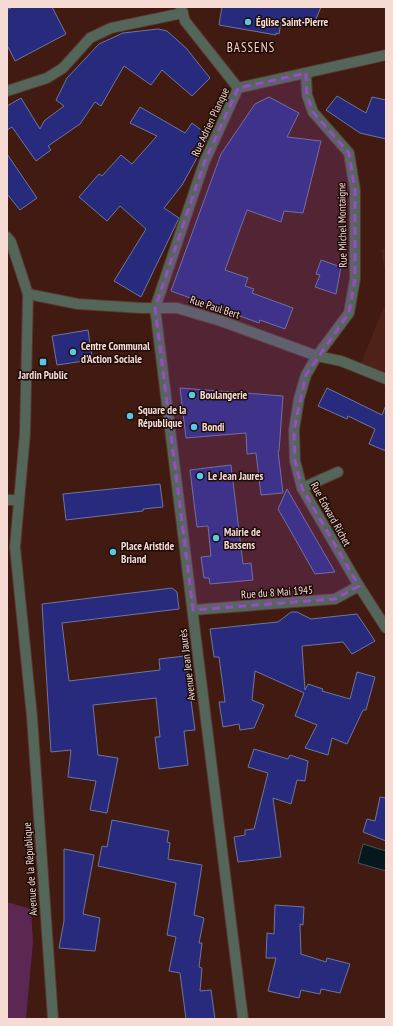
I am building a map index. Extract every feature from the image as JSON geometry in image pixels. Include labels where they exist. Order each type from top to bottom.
[{"type":"street","points":[[7,91],[47,78],[63,68],[90,38],[104,31],[182,10],[185,21],[238,88]]},
{"type":"street","name":"Rue Adrien Planque","points":[[155,308],[204,163],[238,88],[386,55]]},
{"type":"street","name":"Rue Michel Montaigne","points":[[306,73],[307,95],[313,112],[349,153],[355,190],[355,279],[349,313],[317,356]]},
{"type":"street","name":"Avenue de la République","points":[[7,237],[11,242],[28,294],[24,433],[15,547],[32,717],[53,1019]]},
{"type":"street","name":"Rue Paul Bert","points":[[28,294],[78,304],[177,308],[221,321],[317,356],[341,361],[386,379]]},
{"type":"street","name":"Avenue Jean Jaurès","points":[[155,308],[243,1019]]},
{"type":"street","name":"Rue Edward Richet","points":[[317,356],[304,381],[299,399],[294,430],[295,461],[302,488],[359,586],[386,628]]},
{"type":"street","points":[[302,488],[338,472]]},
{"type":"street","points":[[7,500],[19,500]]},
{"type":"street","points":[[7,538],[15,547]]},
{"type":"street","name":"Rue du 8 Mai 1945","points":[[193,610],[335,599],[359,586]]},
{"type":"highlighted area","points":[[306,73],[307,95],[313,112],[349,153],[355,190],[355,279],[349,313],[306,375],[294,430],[295,461],[302,488],[359,586],[335,599],[193,610],[155,308],[204,163],[238,88]]},
{"type":"shaded area","points":[[381,249],[386,249],[386,280]]},
{"type":"shaded area","points":[[386,302],[386,374],[361,363]]},
{"type":"shaded area","points":[[363,844],[386,851],[386,871],[358,863]]},
{"type":"shaded area","points":[[7,902],[31,909],[33,942],[26,1019],[7,1019]]},
{"type":"building","points":[[12,7],[52,7],[66,34],[15,61],[7,45],[7,10]]},
{"type":"building","name":"Église Saint-Pierre","points":[[222,7],[321,7],[316,19],[308,22],[281,22],[279,34],[276,33],[276,35],[219,25]]},
{"type":"building","points":[[158,29],[167,31],[186,48],[210,78],[192,96],[162,70],[151,85],[124,66],[101,106],[95,102],[80,124],[48,146],[51,150],[36,161],[12,127],[7,130],[7,106],[21,98],[40,129],[44,121],[64,106],[56,100],[67,78],[99,44],[123,33]]},
{"type":"building","points":[[337,96],[366,113],[372,97],[386,100],[386,139],[360,133],[326,110]]},
{"type":"building","points":[[269,97],[299,113],[287,137],[321,141],[303,213],[284,211],[281,222],[247,210],[225,270],[248,278],[245,286],[254,289],[252,293],[293,308],[285,329],[260,320],[259,323],[171,291],[221,154],[255,104]]},
{"type":"building","points":[[140,107],[185,133],[192,123],[209,136],[182,185],[164,208],[179,218],[141,297],[114,281],[146,229],[120,206],[107,221],[79,197],[99,174],[102,176],[121,155],[132,164],[157,136],[130,123]]},
{"type":"building","points":[[7,154],[37,198],[20,210],[7,194]]},
{"type":"building","points":[[321,260],[341,267],[336,294],[315,287],[320,275],[316,274]]},
{"type":"building","name":"Centre Communal d'Action Sociale","points":[[88,330],[92,357],[83,358],[84,361],[57,365],[52,336]]},
{"type":"building","points":[[180,388],[283,396],[278,451],[283,493],[261,495],[256,453],[247,454],[246,433],[186,438]]},
{"type":"building","points":[[327,388],[382,415],[386,405],[386,451],[369,444],[375,429],[348,416],[347,419],[318,406]]},
{"type":"building","points":[[231,465],[243,564],[251,563],[253,580],[210,584],[209,578],[204,578],[201,557],[211,556],[208,526],[197,527],[190,470]]},
{"type":"building","points":[[160,484],[163,507],[143,509],[143,511],[66,520],[63,494]]},
{"type":"building","points":[[287,489],[335,572],[315,574],[278,509]]},
{"type":"building","points":[[172,588],[177,592],[179,609],[62,623],[69,681],[160,670],[159,659],[185,656],[195,730],[184,731],[188,765],[159,769],[155,737],[160,737],[156,698],[93,705],[98,755],[118,758],[107,813],[90,810],[96,781],[68,777],[71,750],[51,752],[42,604]]},
{"type":"building","points":[[291,612],[297,612],[311,619],[357,614],[375,641],[352,654],[343,642],[302,646],[305,690],[308,684],[323,689],[322,691],[350,699],[357,672],[375,677],[366,710],[363,710],[347,744],[332,738],[328,755],[305,748],[317,725],[295,716],[304,693],[255,671],[252,700],[264,705],[254,728],[240,730],[239,724],[223,727],[219,702],[225,702],[219,657],[214,657],[210,629],[278,622]]},
{"type":"building","points":[[254,749],[288,759],[290,755],[308,761],[305,781],[297,780],[291,804],[273,798],[281,857],[238,862],[234,837],[245,835],[245,830],[254,829],[268,773],[248,767]]},
{"type":"building","points":[[380,797],[386,798],[386,841],[363,832],[367,819],[375,821]]},
{"type":"building","points":[[112,820],[169,831],[167,842],[170,843],[168,859],[202,865],[194,915],[204,918],[199,943],[202,943],[199,967],[202,968],[200,991],[211,990],[215,1019],[186,1019],[180,973],[169,971],[176,937],[167,935],[176,883],[98,866],[102,846],[107,847]]},
{"type":"building","points":[[64,849],[94,855],[83,914],[100,918],[95,951],[59,948],[64,921]]},
{"type":"building","points":[[275,905],[304,907],[303,925],[300,924],[301,954],[326,962],[327,958],[350,964],[340,993],[321,989],[320,994],[301,990],[299,998],[268,991],[276,958],[266,958],[267,933],[274,934]]},
{"type":"place","name":"Église Saint-Pierre","points":[[248,22]]},
{"type":"place","name":"Centre Communal d'Action Sociale","points":[[73,352]]},
{"type":"place","name":"Jardin Public","points":[[43,362]]},
{"type":"place","name":"Boulangerie","points":[[192,395]]},
{"type":"place","name":"Square de la République","points":[[130,416]]},
{"type":"place","name":"Bondi","points":[[194,427]]},
{"type":"place","name":"Le Jean Jaures","points":[[200,476]]},
{"type":"place","name":"Mairie de Bassens","points":[[216,538]]},
{"type":"place","name":"Place Aristide Briand","points":[[113,552]]},
{"type":"district","name":"BASSENS","points":[[251,47]]}]
